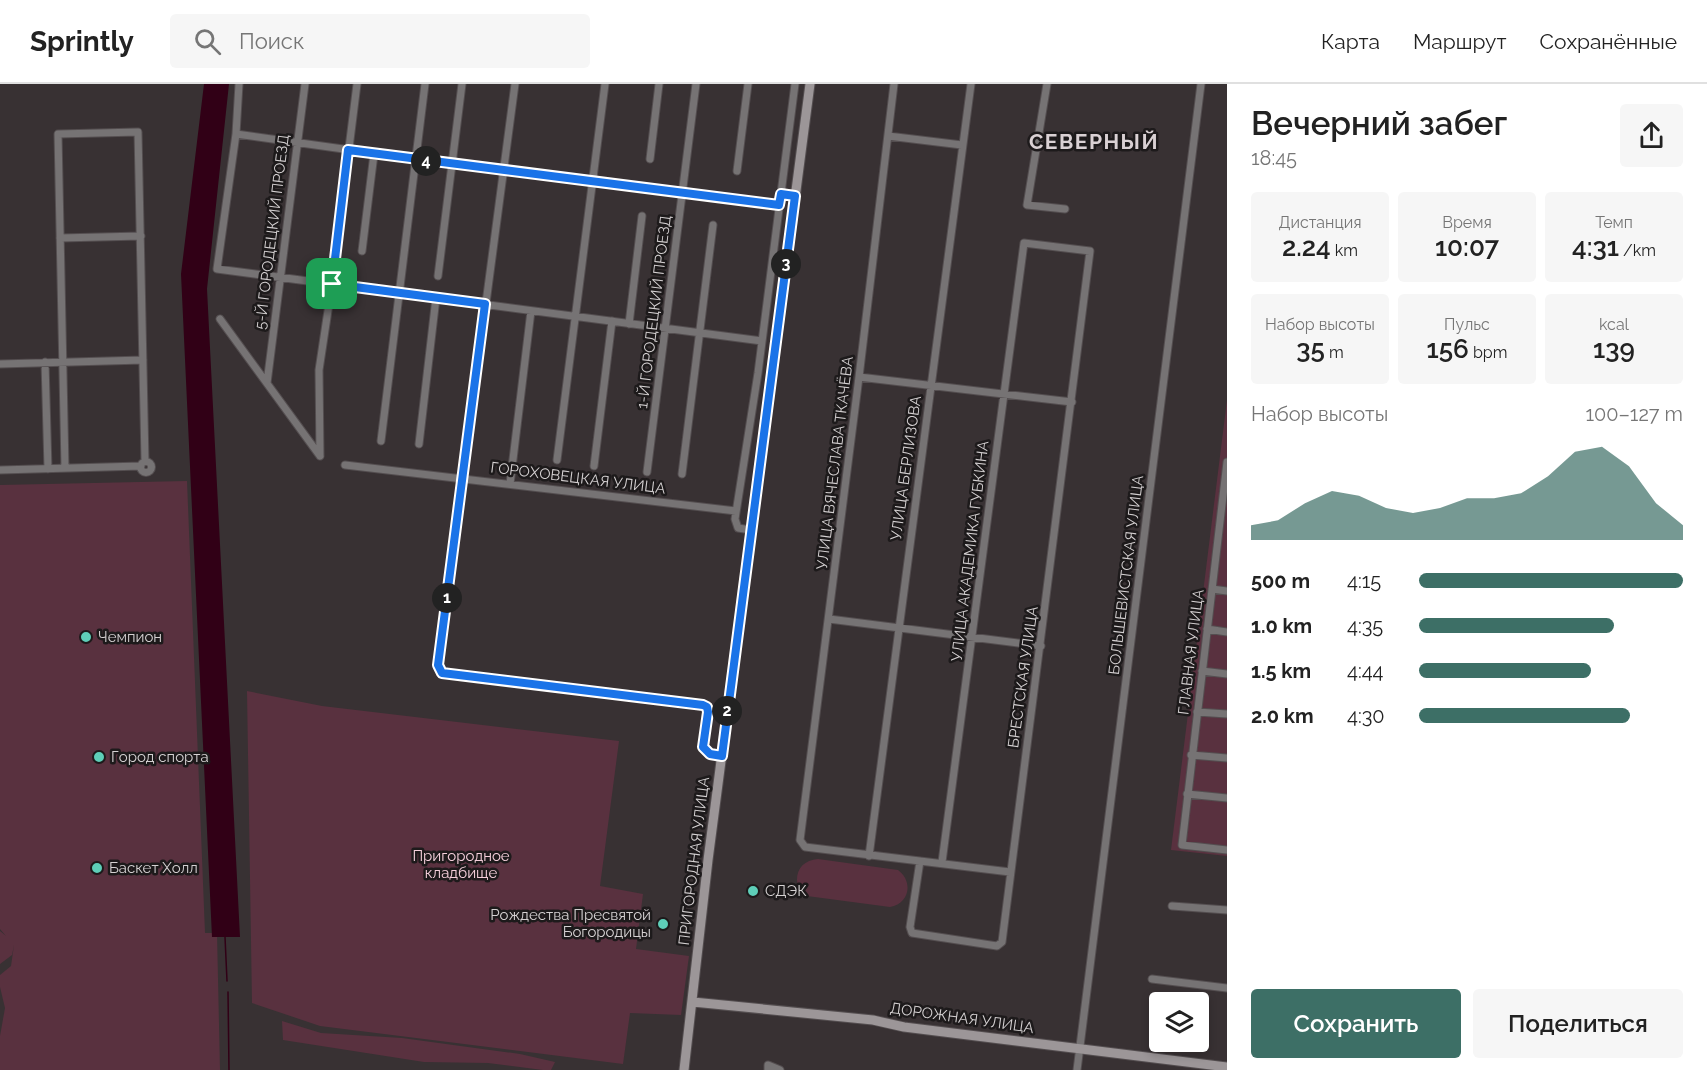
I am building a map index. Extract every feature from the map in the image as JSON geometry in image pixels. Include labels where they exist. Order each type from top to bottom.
[{"type":"street","points":[[239,84],[236,134],[217,269],[762,341]]},
{"type":"street","name":"5-Й ГОРОДЕЦКИЙ ПРОЕЗД","points":[[267,383],[305,84]]},
{"type":"street","points":[[220,319],[320,456],[319,370],[357,84]]},
{"type":"street","points":[[381,441],[425,84]]},
{"type":"street","points":[[438,276],[462,84]]},
{"type":"street","points":[[515,84],[502,170],[439,670],[442,673],[703,705],[707,707],[708,712],[703,747],[710,754],[722,756]]},
{"type":"street","points":[[557,460],[605,84]]},
{"type":"street","points":[[650,159],[659,84]]},
{"type":"street","name":"1-Й ГОРОДЕЦКИЙ ПРОЕЗД","points":[[647,472],[696,84]]},
{"type":"street","points":[[736,171],[748,84]]},
{"type":"street","points":[[751,530],[738,528],[735,519],[758,373],[795,84]]},
{"type":"street","name":"ПРИГОРОДНАЯ УЛИЦА","points":[[684,1070],[722,756],[810,84]]},
{"type":"street","name":"УЛИЦА ВЯЧЕСЛАВА ТКАЧЁВА","points":[[868,856],[802,845],[800,840],[894,84]]},
{"type":"street","name":"УЛИЦА БЕРЛИЗОВА","points":[[868,856],[971,84]]},
{"type":"street","points":[[1047,84],[1027,205],[1065,209]]},
{"type":"street","name":"БОЛЬШЕВИСТСКАЯ УЛИЦА","points":[[1077,1070],[1201,84]]},
{"type":"street","points":[[0,470],[48,469],[143,464],[138,132],[58,134],[65,468]]},
{"type":"street","points":[[236,134],[374,154],[779,205]]},
{"type":"street","points":[[888,136],[962,145]]},
{"type":"street","points":[[362,251],[374,154]]},
{"type":"street","points":[[781,194],[795,196]]},
{"type":"street","points":[[629,324],[642,216]]},
{"type":"street","points":[[682,474],[713,225]]},
{"type":"street","points":[[60,238],[141,236]]},
{"type":"street","name":"УЛИЦА АКАДЕМИКА ГУБКИНА","points":[[942,862],[974,637],[1024,243],[1090,251]]},
{"type":"street","name":"БРЕСТСКАЯ УЛИЦА","points":[[920,861],[910,927],[912,933],[997,946],[1002,942],[1090,251]]},
{"type":"street","points":[[419,444],[436,298]]},
{"type":"street","points":[[510,484],[531,310]]},
{"type":"street","points":[[594,466],[612,321]]},
{"type":"street","points":[[0,364],[143,360]]},
{"type":"street","points":[[45,362],[48,469]]},
{"type":"street","points":[[758,373],[771,375]]},
{"type":"street","points":[[859,377],[1072,402]]},
{"type":"street","name":"ГЛАВНАЯ УЛИЦА","points":[[1227,464],[1224,506],[1191,755],[1182,845],[1227,850]]},
{"type":"street","name":"ГОРОХОВЕЦКАЯ УЛИЦА","points":[[345,465],[736,511]]},
{"type":"street","points":[[1217,547],[1227,549]]},
{"type":"street","points":[[1212,589],[1227,591]]},
{"type":"street","points":[[829,619],[1041,646]]},
{"type":"street","points":[[1207,629],[1227,632]]},
{"type":"street","points":[[1202,671],[1227,674]]},
{"type":"street","points":[[1197,712],[1227,714]]},
{"type":"street","points":[[1191,755],[1227,758]]},
{"type":"street","points":[[1187,794],[1227,798]]},
{"type":"street","points":[[868,856],[942,862],[1010,872]]},
{"type":"street","points":[[1172,906],[1227,910]]},
{"type":"street","points":[[1152,979],[1227,988]]},
{"type":"street","name":"ДОРОЖНАЯ УЛИЦА","points":[[693,1002],[873,1020],[904,1027],[1139,1060],[1227,1067]]},
{"type":"street","points":[[768,1068],[780,1070]]},
{"type":"green space","points":[[1227,400],[1227,856],[1171,850]]},
{"type":"green space","name":"Город спорта","points":[[187,481],[205,933],[217,933],[220,1070],[0,1070],[0,1036],[5,1008],[0,975],[11,966],[14,945],[12,955],[0,964],[0,931],[6,936],[0,929],[0,485]]},
{"type":"green space","name":"Пригородное кладбище","points":[[247,691],[322,706],[619,741],[600,886],[643,894],[636,949],[689,956],[681,1015],[630,1013],[623,1064],[320,1026],[252,1003]]},
{"type":"green space","points":[[818,859],[898,870],[908,886],[905,897],[902,902],[890,907],[807,896],[798,887],[798,872],[804,864]]},
{"type":"green space","points":[[282,1021],[321,1033],[402,1038],[520,1054],[555,1062],[551,1070],[543,1070],[488,1063],[424,1062],[283,1040]]},
{"type":"shaded area","points":[[204,84],[229,84],[207,289],[240,937],[212,937],[181,274]]},
{"type":"waterway","points":[[225,937],[227,981]]},
{"type":"waterway","points":[[228,992],[229,1070]]},
{"type":"place","name":"Чемпион","points":[[86,637]]},
{"type":"place","name":"Город спорта","points":[[99,757]]},
{"type":"place","name":"Баскет Холл","points":[[97,868]]},
{"type":"place","name":"СДЭК","points":[[753,891]]},
{"type":"place","name":"Рождества Пресвятой Богородицы","points":[[663,924]]},
{"type":"district","name":"СЕВЕРНЫЙ","points":[[1094,142]]},
{"type":"route","points":[[348,150],[779,205],[781,194],[795,196],[722,756],[710,754],[703,747],[708,712],[707,707],[703,705],[442,673],[439,670],[485,304],[332,284],[348,150]]}]
